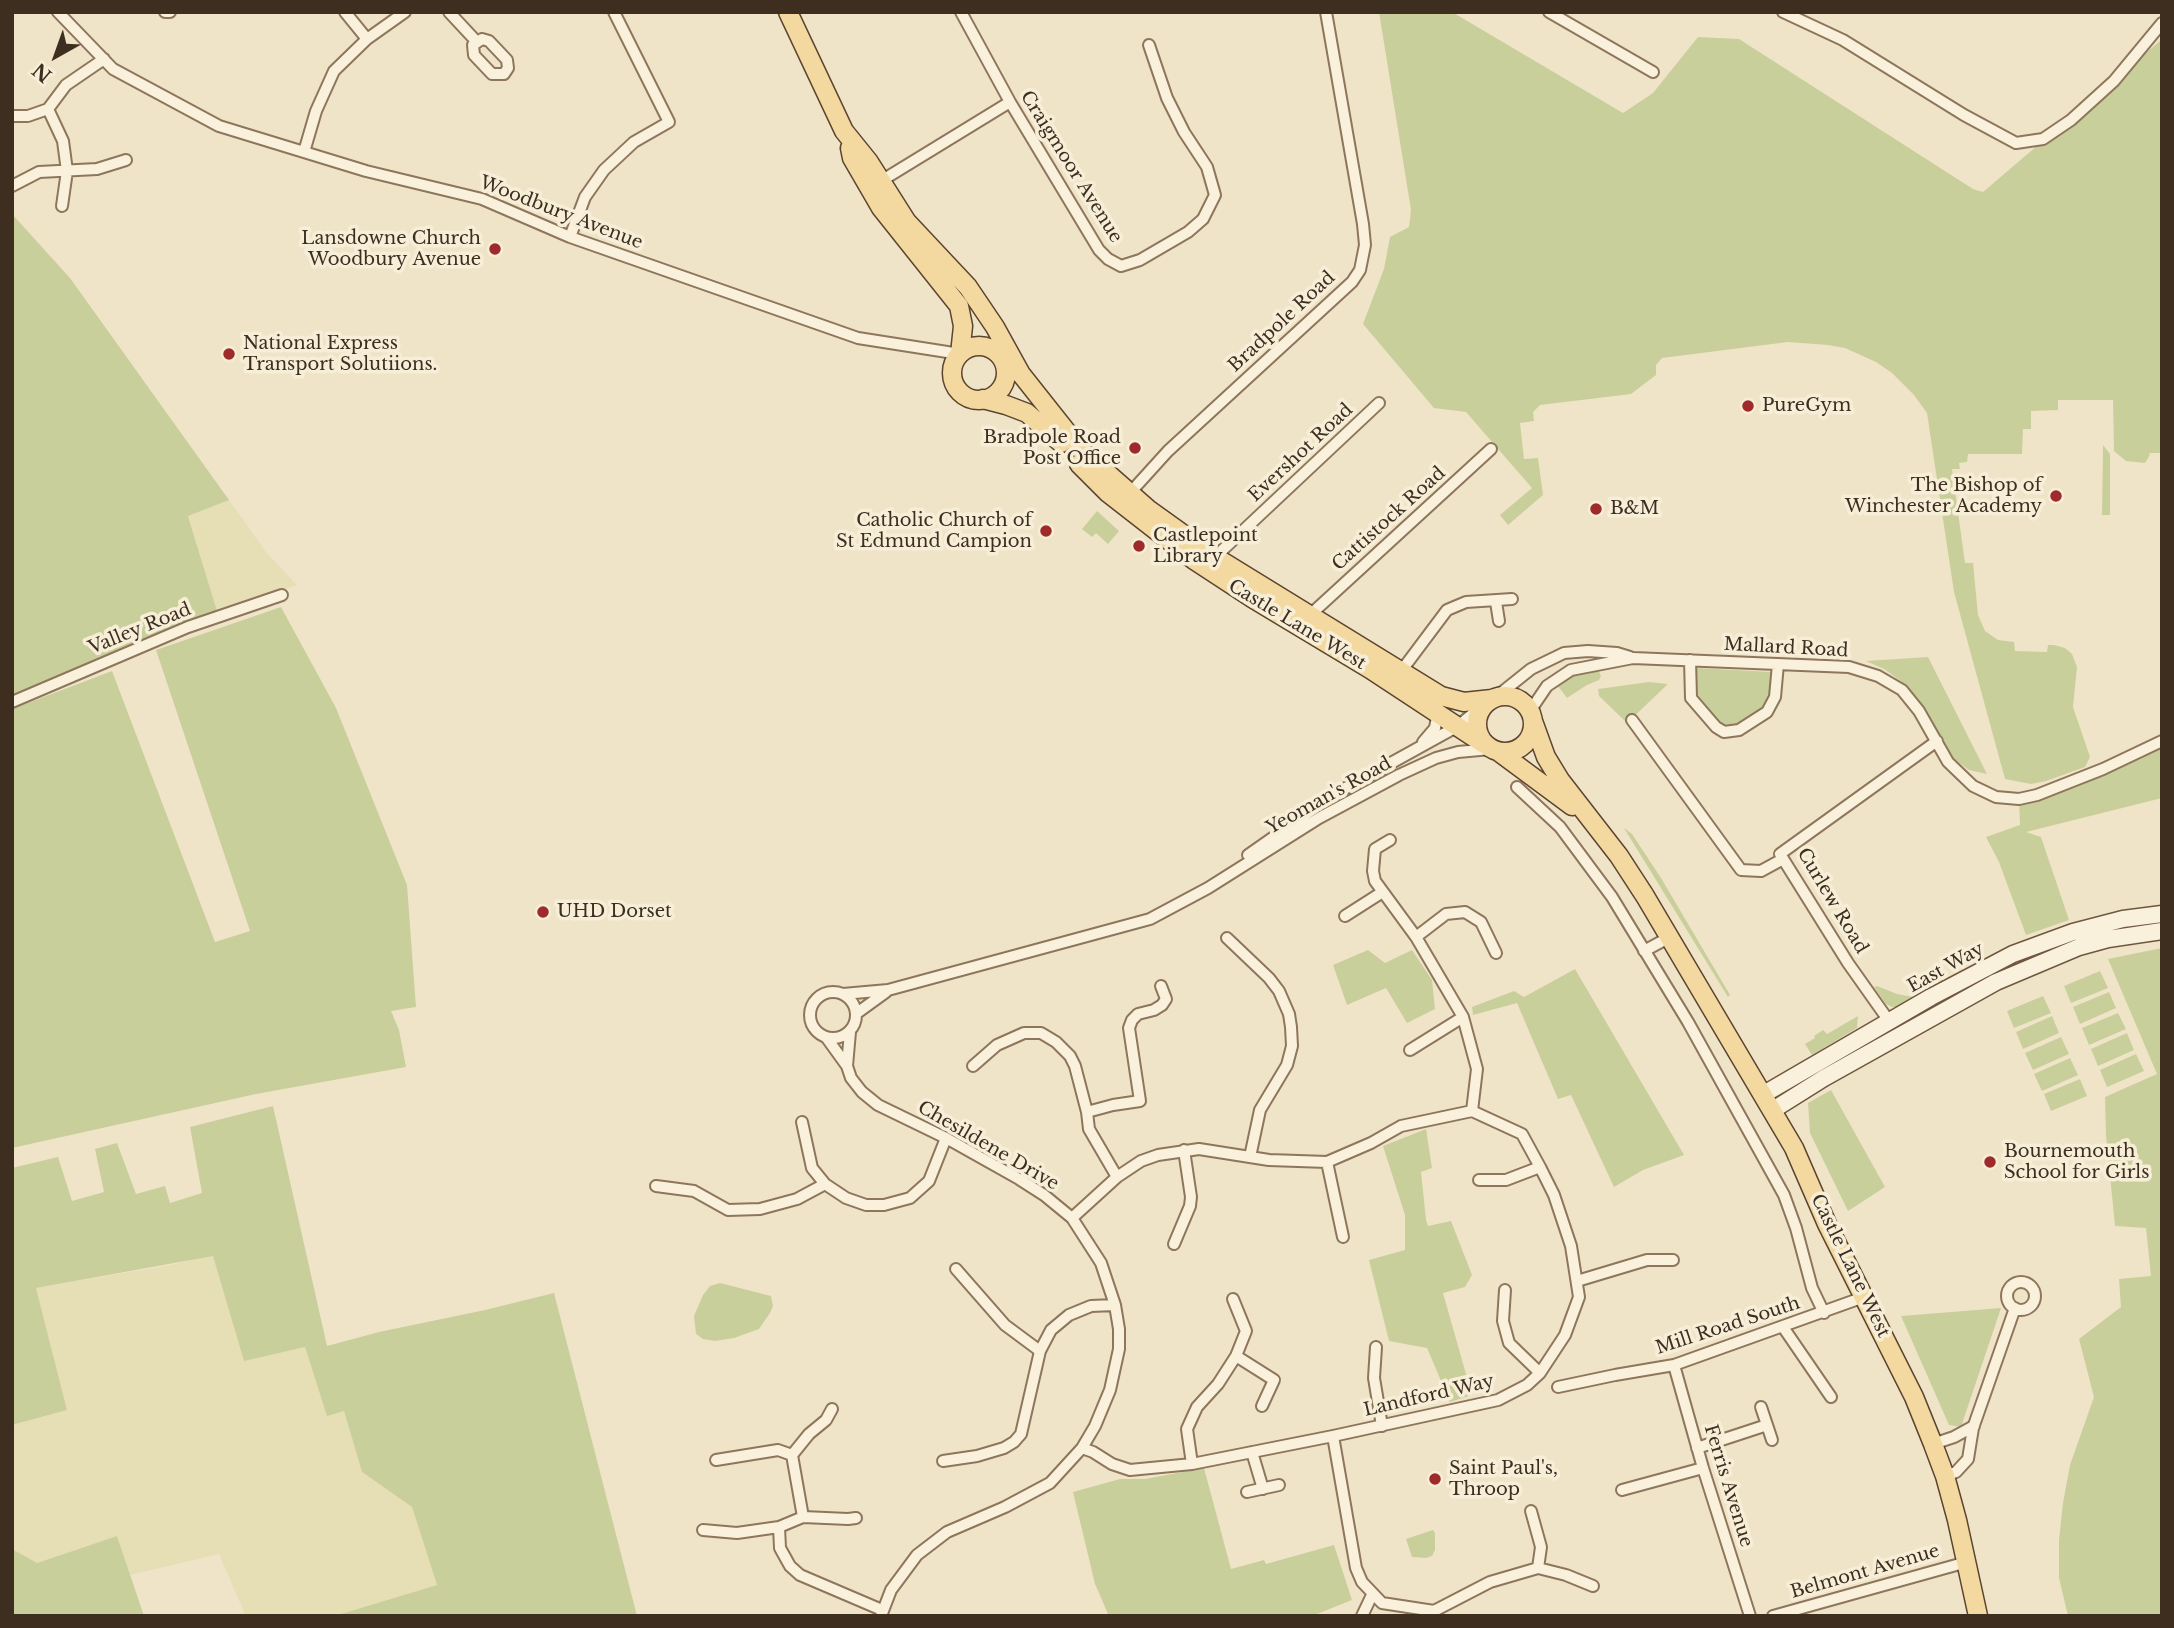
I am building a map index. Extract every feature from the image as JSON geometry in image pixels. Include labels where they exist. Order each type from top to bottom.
[{"type":"main road","name":"Castle Lane West","points":[[788,12],[846,135],[852,158],[881,208],[958,306],[963,326],[960,354]]},
{"type":"main road","name":"Castle Lane West","points":[[846,135],[881,181],[907,222],[968,287],[1021,373],[1069,438],[1129,494],[1215,557],[1448,699],[1464,702],[1491,699]]},
{"type":"main road","name":"Castle Lane West","points":[[995,327],[1000,359],[1021,373]]},
{"type":"main road","points":[[983,346],[1000,359],[1005,379],[991,397],[971,398],[964,395],[954,383],[952,367],[960,354],[967,349],[983,346]]},
{"type":"main road","name":"Castle Lane West","points":[[984,399],[1027,413],[1044,426],[1108,493],[1194,560],[1492,748],[1589,818]]},
{"type":"main road","points":[[1512,696],[1519,700],[1532,716],[1530,738],[1524,746],[1508,753],[1492,748],[1477,727],[1477,718],[1491,699],[1512,696]]},
{"type":"main road","name":"Castle Lane West","points":[[1532,716],[1550,763],[1564,787],[1619,856],[1671,937],[1794,1147],[1827,1224],[1914,1397],[1933,1444],[1945,1476],[1979,1616]]},
{"type":"street","name":"Woodbury Avenue","points":[[58,12],[113,69],[219,126],[366,171],[482,199],[570,237],[858,338],[960,354]]},
{"type":"street","points":[[345,12],[367,39]]},
{"type":"street","points":[[304,152],[316,111],[334,71],[367,39],[405,12]]},
{"type":"street","points":[[449,12],[475,41]]},
{"type":"street","points":[[570,237],[585,197],[604,170],[634,142],[669,122],[614,12]]},
{"type":"street","name":"Craigmoor Avenue","points":[[961,12],[1010,102],[1099,250],[1116,265],[1132,264],[1188,232],[1203,219],[1215,195],[1207,167],[1184,132],[1167,98],[1149,45]]},
{"type":"street","name":"Bradpole Road","points":[[1129,494],[1168,451],[1352,282],[1360,270],[1365,245],[1363,224],[1326,12]]},
{"type":"street","points":[[1549,12],[1653,72]]},
{"type":"street","points":[[1783,12],[1843,40],[1964,115],[2016,143],[2043,139],[2071,120],[2114,81],[2162,23]]},
{"type":"street","points":[[12,116],[28,116],[48,109],[66,85],[104,59]]},
{"type":"street","points":[[881,181],[1010,102]]},
{"type":"street","points":[[48,109],[63,141],[67,171],[62,206]]},
{"type":"street","points":[[12,186],[39,172],[97,169],[126,160]]},
{"type":"street","name":"Evershot Road","points":[[1215,557],[1379,403]]},
{"type":"street","name":"Cattistock Road","points":[[1310,615],[1491,449]]},
{"type":"street","name":"Valley Road","points":[[12,702],[188,627],[282,595]]},
{"type":"street","points":[[1402,670],[1447,610],[1466,602],[1512,599]]},
{"type":"street","points":[[1496,602],[1499,621]]},
{"type":"street","name":"Mallard Road","points":[[1491,699],[1531,669],[1563,653],[1588,650],[1617,653],[1633,658]]},
{"type":"street","name":"Mallard Road","points":[[1532,716],[1547,687],[1571,670],[1633,658],[1849,667],[1878,676],[1902,690],[1919,711],[1948,762],[1973,786],[1996,797],[2019,799],[2037,795],[2103,769],[2162,741]]},
{"type":"street","points":[[1689,660],[1691,698],[1716,727],[1724,732],[1739,730],[1770,708],[1775,697],[1778,664]]},
{"type":"street","name":"Yeoman's Road","points":[[843,994],[888,990],[1150,919],[1192,895],[1335,794],[1458,726],[1491,699]]},
{"type":"street","points":[[1421,745],[1435,727],[1437,717],[1434,712]]},
{"type":"street","points":[[1632,720],[1741,870],[1761,872],[1783,859]]},
{"type":"street","name":"Curlew Road","points":[[1889,1021],[1848,963],[1780,854],[1937,741]]},
{"type":"street","name":"Yeoman's Road","points":[[1192,895],[1208,888],[1319,818],[1399,775],[1436,758],[1492,748]]},
{"type":"street","name":"Castle Lane West","points":[[1517,787],[1567,837],[1612,897],[1732,1098],[1784,1195],[1812,1289],[1824,1313]]},
{"type":"street","points":[[1072,1218],[1117,1177],[1141,1161],[1199,1149],[1299,1163],[1327,1162],[1371,1143],[1401,1126],[1472,1111],[1477,1069],[1464,1017],[1416,937],[1375,881],[1375,849],[1390,840]]},
{"type":"street","points":[[1345,916],[1381,892]]},
{"type":"street","points":[[1416,937],[1446,915],[1465,912],[1481,922],[1496,953]]},
{"type":"street","name":"East Way","points":[[1768,1102],[1889,1021],[2013,954],[2073,932],[2123,919],[2162,914]]},
{"type":"street","name":"East Way","points":[[1768,1102],[1824,1078],[1996,982],[2079,947],[2162,931]]},
{"type":"street","points":[[1644,951],[1671,937]]},
{"type":"street","points":[[1227,938],[1279,991],[1289,1014],[1291,1027],[1292,1046],[1287,1065],[1260,1110],[1250,1157]]},
{"type":"street","points":[[1087,1112],[1140,1101],[1129,1028],[1138,1014],[1162,1005],[1166,999],[1161,986]]},
{"type":"street","name":"Yeoman's Road","points":[[857,1013],[888,990]]},
{"type":"street","points":[[823,994],[843,994],[855,1005],[856,1023],[850,1032],[839,1038],[820,1035],[812,1024],[810,1012],[813,1005],[823,994]]},
{"type":"street","points":[[1410,1050],[1464,1017]]},
{"type":"street","points":[[847,1066],[850,1032]]},
{"type":"street","points":[[973,1066],[996,1045],[1024,1033],[1041,1033],[1056,1042],[1070,1056],[1087,1112],[1089,1129],[1117,1177]]},
{"type":"street","name":"Chesildene Drive","points":[[826,1037],[847,1066],[851,1078],[862,1092],[878,1105],[946,1138],[1036,1190],[1072,1218],[1101,1263],[1115,1305],[1119,1349],[1116,1370],[1095,1426],[1082,1448],[1050,1483],[1005,1507],[947,1532],[932,1543],[905,1570],[891,1590],[881,1613]]},
{"type":"street","name":"Landford Way","points":[[1082,1448],[1111,1464],[1130,1470],[1192,1464],[1498,1400],[1527,1385],[1540,1373],[1565,1335],[1579,1297],[1571,1246],[1554,1195],[1522,1134],[1472,1111]]},
{"type":"street","points":[[802,1122],[812,1168],[825,1184],[846,1198],[866,1205],[884,1205],[910,1198],[929,1181],[946,1138]]},
{"type":"street","points":[[1174,1244],[1190,1206],[1191,1197],[1184,1150]]},
{"type":"street","points":[[1327,1162],[1343,1237]]},
{"type":"street","points":[[1479,1180],[1506,1180],[1540,1167]]},
{"type":"street","points":[[656,1186],[694,1191],[728,1210],[760,1209],[797,1199],[825,1184]]},
{"type":"street","points":[[1577,1281],[1647,1260],[1673,1260]]},
{"type":"street","points":[[956,1269],[1005,1325],[1040,1351]]},
{"type":"street","points":[[1504,1290],[1503,1321],[1509,1343],[1540,1373]]},
{"type":"street","name":"Mill Road South","points":[[1558,1387],[1674,1365],[1864,1297]]},
{"type":"street","points":[[1192,1464],[1187,1429],[1197,1407],[1218,1384],[1236,1356],[1246,1331],[1233,1299]]},
{"type":"street","points":[[943,1461],[977,1456],[1014,1442],[1021,1434],[1040,1351],[1051,1330],[1069,1315],[1091,1306],[1115,1305]]},
{"type":"street","points":[[1945,1476],[1956,1472],[1968,1459],[1974,1426],[2015,1308]]},
{"type":"street","points":[[1783,1327],[1831,1397]]},
{"type":"street","points":[[1376,1347],[1374,1378],[1382,1426]]},
{"type":"street","points":[[1236,1356],[1274,1380],[1262,1406]]},
{"type":"street","name":"Ferris Avenue","points":[[1674,1365],[1750,1616]]},
{"type":"street","points":[[1761,1406],[1772,1440]]},
{"type":"street","points":[[803,1517],[792,1455],[809,1434],[826,1420],[832,1409]]},
{"type":"street","points":[[1697,1448],[1768,1425]]},
{"type":"street","points":[[1933,1444],[1974,1426]]},
{"type":"street","points":[[1333,1436],[1356,1568],[1362,1582],[1382,1603],[1434,1611],[1489,1582],[1538,1568],[1593,1586]]},
{"type":"street","points":[[716,1460],[778,1450],[792,1455]]},
{"type":"street","points":[[1252,1452],[1263,1489]]},
{"type":"street","points":[[1622,1490],[1703,1468]]},
{"type":"street","points":[[1247,1492],[1279,1485]]},
{"type":"street","points":[[1531,1511],[1541,1547],[1538,1568]]},
{"type":"street","points":[[703,1530],[737,1533],[779,1527],[803,1517],[856,1518]]},
{"type":"street","points":[[779,1527],[780,1548],[790,1566],[800,1576],[881,1613]]},
{"type":"street","name":"Belmont Avenue","points":[[1773,1616],[1967,1562]]},
{"type":"street","points":[[1362,1616],[1372,1595]]},
{"type":"shaded area","points":[[229,500],[266,552],[297,585],[217,611],[188,515]]},
{"type":"shaded area","points":[[214,1256],[244,1360],[305,1347],[327,1415],[344,1411],[362,1472],[412,1507],[437,1585],[334,1616],[243,1616],[244,1612],[219,1554],[130,1575],[117,1536],[37,1563],[13,1551],[12,1425],[67,1410],[36,1288],[176,1264]]},
{"type":"green space","points":[[1379,12],[1452,12],[1623,113],[1653,93],[1698,37],[1739,39],[1973,189],[1983,192],[2161,40],[2162,453],[2149,453],[2145,463],[2126,461],[2114,451],[2113,400],[2058,400],[2058,410],[2031,411],[2031,429],[2023,429],[2022,454],[1968,454],[1967,462],[1959,463],[1960,469],[1952,469],[1965,563],[1973,563],[1978,615],[1985,631],[1998,640],[2014,642],[2015,651],[2047,652],[2048,645],[2054,645],[2065,648],[2072,654],[2077,667],[2073,707],[2090,757],[2085,767],[2031,784],[2005,779],[1954,592],[1927,413],[1892,373],[1876,362],[1845,348],[1788,342],[1662,358],[1656,365],[1656,375],[1631,394],[1540,405],[1533,412],[1534,421],[1520,423],[1524,459],[1538,458],[1543,495],[1508,525],[1500,515],[1532,488],[1466,412],[1434,408],[1363,324],[1384,269],[1390,237],[1409,227],[1411,210]]},
{"type":"green space","points":[[12,214],[70,278],[229,500],[188,516],[217,611],[12,697]]},
{"type":"green space","points":[[2103,445],[2110,454],[2110,515],[2102,515]]},
{"type":"green space","points":[[1097,511],[1119,531],[1108,544],[1096,533],[1092,537],[1082,529]]},
{"type":"green space","points":[[281,607],[336,708],[407,885],[416,1007],[391,1011],[399,1030],[406,1067],[256,1094],[12,1148],[12,709],[112,671],[215,942],[250,931],[156,650]]},
{"type":"green space","points":[[1928,657],[1987,774],[1969,770],[1954,759],[1905,684],[1884,669],[1866,661]]},
{"type":"green space","points":[[1697,668],[1771,672],[1771,695],[1764,708],[1735,726],[1721,725],[1699,701]]},
{"type":"green space","points":[[1598,669],[1601,676],[1599,680],[1567,698],[1558,686],[1567,676]]},
{"type":"green space","points":[[1649,682],[1668,684],[1627,723],[1599,696],[1598,689]]},
{"type":"green space","points":[[2162,741],[2162,798],[2026,832],[2041,837],[2069,920],[2026,935],[1999,862],[1986,837],[2020,825],[2019,799]]},
{"type":"green space","points":[[1624,828],[1632,834],[1661,878],[1730,995],[1728,997]]},
{"type":"green space","points":[[2162,948],[2162,1616],[2068,1616],[2059,1578],[2063,1503],[2070,1465],[2094,1397],[2079,1339],[2121,1307],[2119,1279],[2151,1276],[2146,1228],[2115,1226],[2105,1097],[2157,1074],[2108,959]]},
{"type":"green space","points":[[1368,950],[1385,963],[1412,950],[1432,980],[1435,1009],[1407,1023],[1386,988],[1347,1005],[1333,965]]},
{"type":"green space","points":[[1575,969],[1684,1155],[1643,1170],[1614,1187],[1571,1095],[1558,1099],[1517,1003],[1473,1015],[1472,1007],[1514,991],[1524,997]]},
{"type":"green space","points":[[2100,971],[2108,988],[2071,1003],[2064,986]]},
{"type":"green space","points":[[1874,987],[1913,997],[1897,1007],[1892,1007],[1886,1004]]},
{"type":"green space","points":[[2109,992],[2116,1008],[2080,1024],[2073,1007]]},
{"type":"green space","points":[[2043,996],[2051,1013],[2014,1028],[2007,1011]]},
{"type":"green space","points":[[2118,1013],[2126,1029],[2089,1045],[2082,1028]]},
{"type":"green space","points":[[1858,1016],[1857,1028],[1812,1055],[1805,1044],[1815,1038],[1814,1036],[1823,1030],[1827,1034]]},
{"type":"green space","points":[[2052,1016],[2059,1033],[2023,1049],[2016,1032]]},
{"type":"green space","points":[[2127,1033],[2134,1050],[2098,1066],[2091,1049]]},
{"type":"green space","points":[[2061,1037],[2069,1054],[2033,1070],[2025,1053]]},
{"type":"green space","points":[[2136,1054],[2144,1071],[2107,1087],[2100,1070]]},
{"type":"green space","points":[[2070,1058],[2078,1075],[2042,1091],[2034,1074]]},
{"type":"green space","points":[[2080,1079],[2087,1096],[2051,1111],[2044,1094]]},
{"type":"green space","points":[[1831,1090],[1885,1187],[1848,1211],[1810,1133],[1808,1103]]},
{"type":"green space","points":[[273,1106],[327,1346],[554,1293],[637,1616],[334,1616],[437,1585],[412,1507],[362,1472],[344,1411],[327,1416],[305,1347],[244,1361],[213,1256],[36,1288],[67,1410],[12,1425],[12,1168],[58,1157],[72,1201],[104,1192],[95,1149],[117,1143],[136,1194],[165,1186],[170,1203],[202,1193],[190,1127]]},
{"type":"green space","points":[[1426,1129],[1432,1168],[1421,1172],[1426,1220],[1428,1226],[1451,1221],[1472,1275],[1465,1287],[1443,1293],[1472,1395],[1450,1402],[1427,1348],[1389,1341],[1369,1260],[1405,1250],[1405,1215],[1383,1146]]},
{"type":"green space","points":[[720,1283],[771,1296],[773,1306],[759,1329],[734,1338],[715,1341],[703,1339],[696,1334],[694,1316],[703,1295],[710,1286]]},
{"type":"green space","points":[[2001,1308],[1961,1427],[1949,1425],[1901,1316]]},
{"type":"green space","points":[[1204,1468],[1231,1569],[1264,1560],[1266,1564],[1334,1545],[1352,1600],[1312,1616],[1106,1616],[1108,1614],[1095,1584],[1073,1492],[1120,1479],[1145,1479]]},
{"type":"green space","points":[[1433,1530],[1435,1550],[1432,1556],[1412,1557],[1406,1539]]},
{"type":"green space","points":[[117,1536],[144,1616],[12,1616],[12,1549],[37,1563]]},
{"type":"place","name":"Lansdowne Church Woodbury Avenue","points":[[495,249]]},
{"type":"place","name":"National Express Transport Solutiions.","points":[[229,354]]},
{"type":"place","name":"PureGym","points":[[1748,406]]},
{"type":"place","name":"Bradpole Road Post Office","points":[[1135,448]]},
{"type":"place","name":"The Bishop of Winchester Academy","points":[[2056,496]]},
{"type":"place","name":"B&M","points":[[1596,509]]},
{"type":"place","name":"Catholic Church of St Edmund Campion","points":[[1046,531]]},
{"type":"place","name":"Castlepoint Library","points":[[1139,546]]},
{"type":"place","name":"UHD Dorset","points":[[543,912]]},
{"type":"place","name":"Bournemouth School for Girls","points":[[1990,1162]]},
{"type":"place","name":"Saint Paul's, Throop","points":[[1435,1479]]}]
